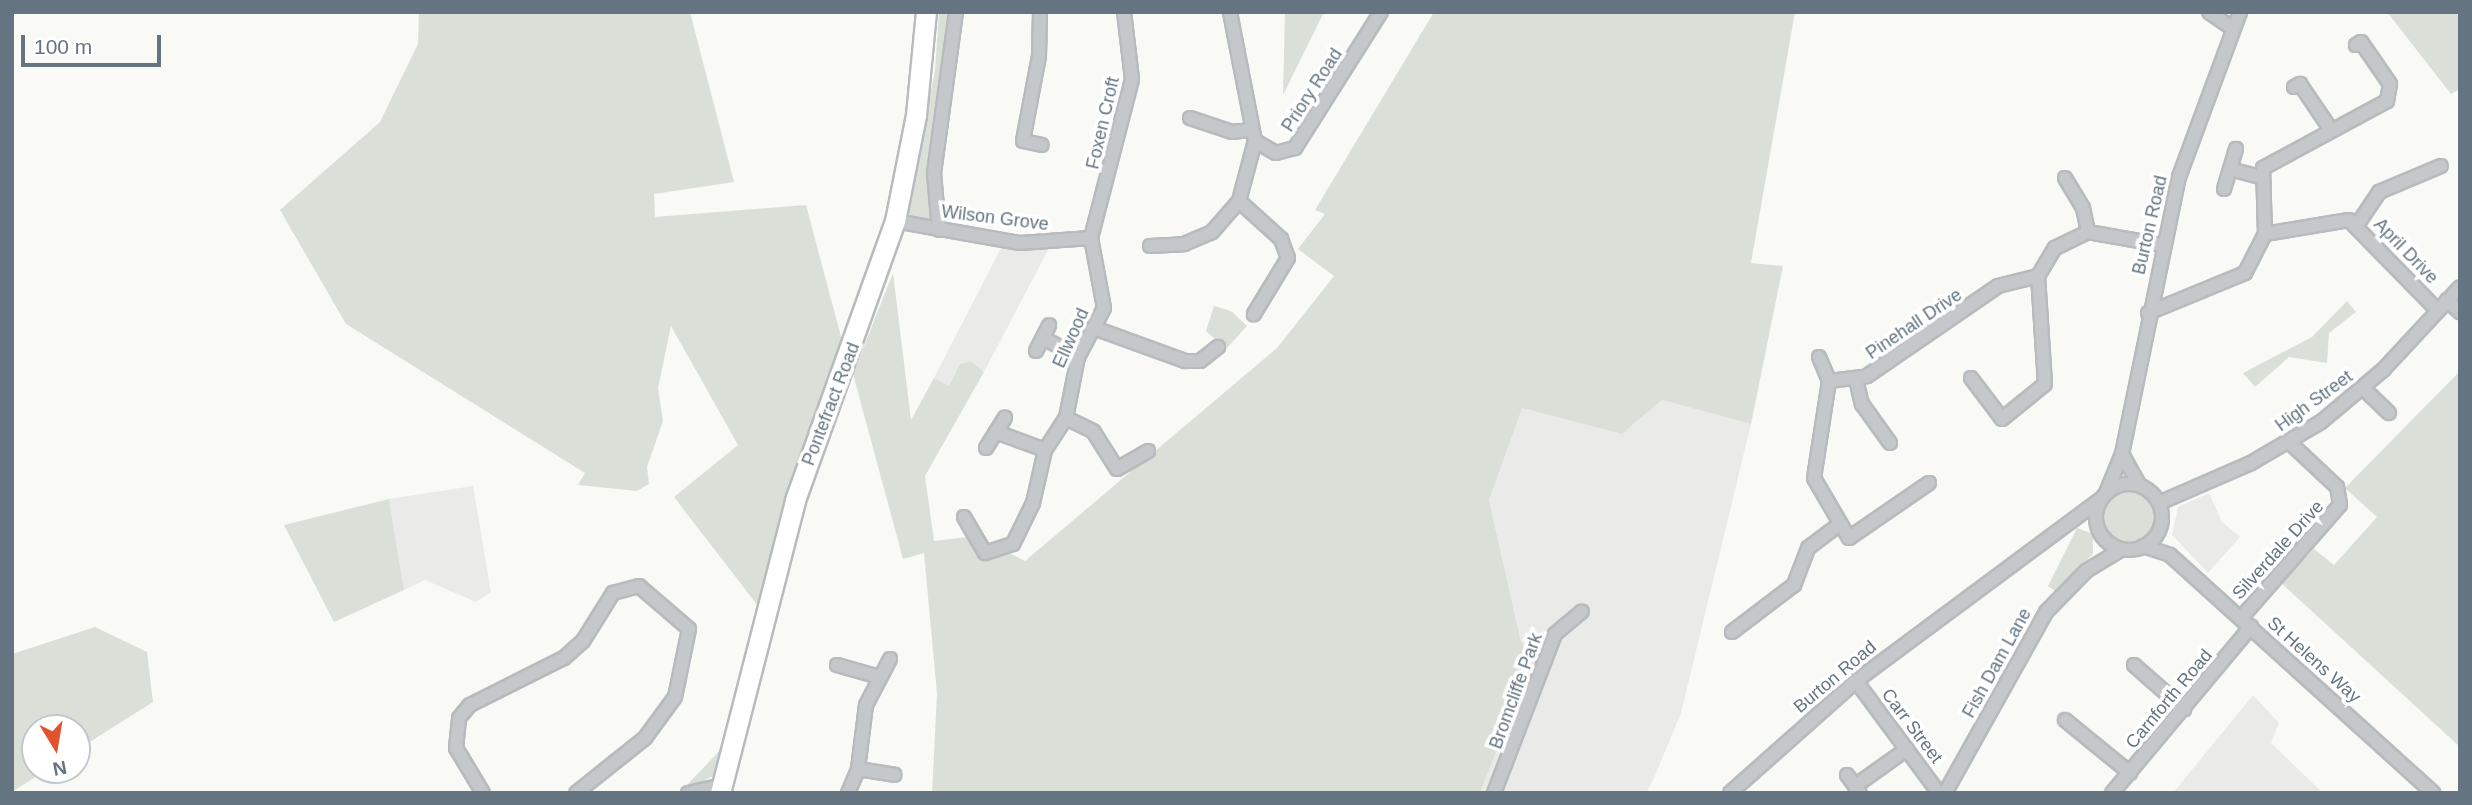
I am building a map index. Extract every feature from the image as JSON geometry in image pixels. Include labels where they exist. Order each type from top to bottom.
[{"type":"highway","name":"Pontefract Road","points":[[721,789],[795,500],[895,221],[916,115],[926,12]]},
{"type":"street","points":[[939,230],[934,173],[956,12]]},
{"type":"street","points":[[1040,12],[1039,56],[1023,141],[1042,145]]},
{"type":"street","name":"Foxen Croft","points":[[1091,238],[1132,79],[1124,12]]},
{"type":"street","points":[[1150,246],[1184,243],[1212,232],[1238,201],[1252,135],[1230,12]]},
{"type":"street","name":"Priory Road","points":[[1190,118],[1232,132],[1252,135],[1276,153],[1295,148],[1381,12]]},
{"type":"street","points":[[2209,12],[2233,29]]},
{"type":"street","name":"Burton Road","points":[[1730,793],[1746,788],[1856,681],[2104,496],[2122,454],[2162,245],[2199,111],[2240,12]]},
{"type":"street","points":[[2148,313],[2245,273],[2265,234],[2260,177],[2270,159],[2387,101],[2390,85],[2361,42],[2356,45]]},
{"type":"street","points":[[2294,88],[2300,84],[2331,130]]},
{"type":"street","points":[[2224,189],[2236,149]]},
{"type":"street","points":[[2357,225],[2379,192],[2441,166]]},
{"type":"street","points":[[2230,169],[2260,177]]},
{"type":"street","points":[[2065,178],[2083,208],[2088,232]]},
{"type":"street","points":[[1238,201],[1281,239],[1288,258],[1254,314]]},
{"type":"street","name":"April Drive","points":[[2265,234],[2330,219],[2357,225],[2437,310]]},
{"type":"street","name":"Wilson Grove","points":[[895,221],[1020,243],[1091,238]]},
{"type":"street","points":[[1971,378],[2002,419],[2045,384],[2038,276],[2055,248],[2088,232],[2162,245]]},
{"type":"street","name":"Ellwood","points":[[995,555],[1013,544],[1033,503],[1045,450],[1066,418],[1078,357],[1097,329],[1103,287],[1091,238]]},
{"type":"street","name":"Pinehall Drive","points":[[1829,381],[1856,379],[1938,332],[1998,286],[2038,276]]},
{"type":"street","name":"High Street","points":[[2159,503],[2290,442],[2363,388],[2460,288]]},
{"type":"street","points":[[2447,300],[2460,312]]},
{"type":"street","points":[[1036,351],[1049,325]]},
{"type":"street","points":[[1097,329],[1192,366],[1218,347]]},
{"type":"street","points":[[1043,338],[1078,357]]},
{"type":"street","points":[[1819,357],[1829,381],[1814,478],[1849,538],[1929,483]]},
{"type":"street","points":[[1856,379],[1862,404],[1890,443]]},
{"type":"street","points":[[2363,388],[2389,413]]},
{"type":"street","points":[[986,448],[1005,417]]},
{"type":"street","points":[[1066,418],[1093,431],[1117,469],[1148,451]]},
{"type":"street","points":[[996,432],[1045,450]]},
{"type":"street","name":"Silverdale Drive","points":[[2246,622],[2340,505],[2337,487],[2290,442]]},
{"type":"street","points":[[2122,454],[2139,485],[2159,503],[2161,526],[2170,555]]},
{"type":"street","points":[[2102,534],[2104,496],[2139,485]]},
{"type":"street","points":[[964,517],[973,541],[995,555],[996,569]]},
{"type":"street","points":[[2069,520],[2102,534],[2122,549],[2143,546],[2161,526]]},
{"type":"street","points":[[1732,632],[1794,585],[1808,548],[1839,525]]},
{"type":"street","name":"Fish Dam Lane","points":[[2096,564],[2102,534]]},
{"type":"street","name":"St Helens Way","points":[[2143,546],[2170,555],[2433,793]]},
{"type":"street","name":"Fish Dam Lane","points":[[1945,793],[2046,612],[2096,564],[2122,549]]},
{"type":"street","points":[[483,793],[456,748],[459,718],[470,705],[564,658],[583,641],[613,593],[639,586],[689,629],[675,697],[645,738],[576,793]]},
{"type":"street","name":"Bromcliffe Park","points":[[1494,793],[1555,634],[1582,611]]},
{"type":"street","name":"Carnforth Road","points":[[2112,793],[2184,709],[2246,622]]},
{"type":"street","points":[[848,793],[858,769],[856,747],[879,677],[890,659]]},
{"type":"street","points":[[836,665],[879,677]]},
{"type":"street","points":[[2134,665],[2184,709]]},
{"type":"street","name":"Carr Street","points":[[1856,681],[1939,793]]},
{"type":"street","points":[[2065,720],[2130,773]]},
{"type":"street","points":[[1847,775],[1858,789],[1907,749]]},
{"type":"street","points":[[858,769],[895,775]]},
{"type":"street","points":[[688,793],[721,789]]},
{"type":"shaded area","points":[[419,12],[690,12],[734,182],[654,194],[655,217],[806,205],[843,344],[780,520],[758,606],[674,497],[738,445],[671,326],[658,388],[663,421],[647,467],[649,484],[637,491],[578,485],[585,473],[346,324],[280,210],[380,122],[418,44]]},
{"type":"shaded area","points":[[939,12],[952,12],[933,220],[928,222],[910,217],[908,209],[935,70]]},
{"type":"shaded area","points":[[1285,12],[1324,12],[1283,95]]},
{"type":"shaded area","points":[[1434,12],[1795,12],[1751,263],[1783,266],[1751,424],[1662,400],[1622,434],[1522,408],[1489,500],[1521,642],[1533,658],[1480,793],[932,793],[937,694],[924,553],[903,559],[853,374],[893,273],[911,420],[934,378],[949,386],[960,364],[971,361],[984,372],[925,476],[934,541],[976,536],[1025,561],[1277,348],[1334,276],[1298,249],[1325,214],[1315,210]]},
{"type":"shaded area","points":[[2387,12],[2460,12],[2460,89],[2451,94]]},
{"type":"shaded area","points":[[1001,248],[1049,248],[984,372],[971,361],[960,364],[949,387],[934,378]]},
{"type":"shaded area","points":[[2347,301],[2356,312],[2329,333],[2327,363],[2289,357],[2255,387],[2243,373],[2312,337]]},
{"type":"shaded area","points":[[1214,306],[1231,311],[1247,326],[1226,349],[1206,331]]},
{"type":"shaded area","points":[[2460,371],[2460,747],[2280,582],[2314,549],[2334,565],[2377,517],[2345,488]]},
{"type":"shaded area","points":[[1662,400],[1751,424],[1681,713],[1654,778],[1646,793],[1480,793],[1533,658],[1521,642],[1489,500],[1513,425],[1522,408],[1622,434]]},
{"type":"shaded area","points":[[473,486],[491,592],[476,602],[425,580],[404,590],[389,499]]},
{"type":"shaded area","points":[[2129,491],[2139,493],[2147,499],[2153,507],[2153,527],[2147,535],[2139,541],[2129,543],[2119,541],[2111,535],[2105,527],[2103,517],[2105,507],[2111,499],[2119,493]]},
{"type":"shaded area","points":[[2209,493],[2222,522],[2240,537],[2208,573],[2172,535],[2178,507]]},
{"type":"shaded area","points":[[389,499],[404,590],[334,622],[284,525]]},
{"type":"shaded area","points":[[2077,528],[2093,534],[2093,554],[2055,591],[2048,586]]},
{"type":"shaded area","points":[[95,627],[147,652],[153,702],[91,741],[91,714],[21,714],[21,784],[24,784],[12,792],[12,654]]},
{"type":"shaded area","points":[[2253,695],[2279,723],[2271,743],[2323,793],[2173,793]]},
{"type":"shaded area","points":[[724,746],[719,773],[691,787],[688,784]]}]
